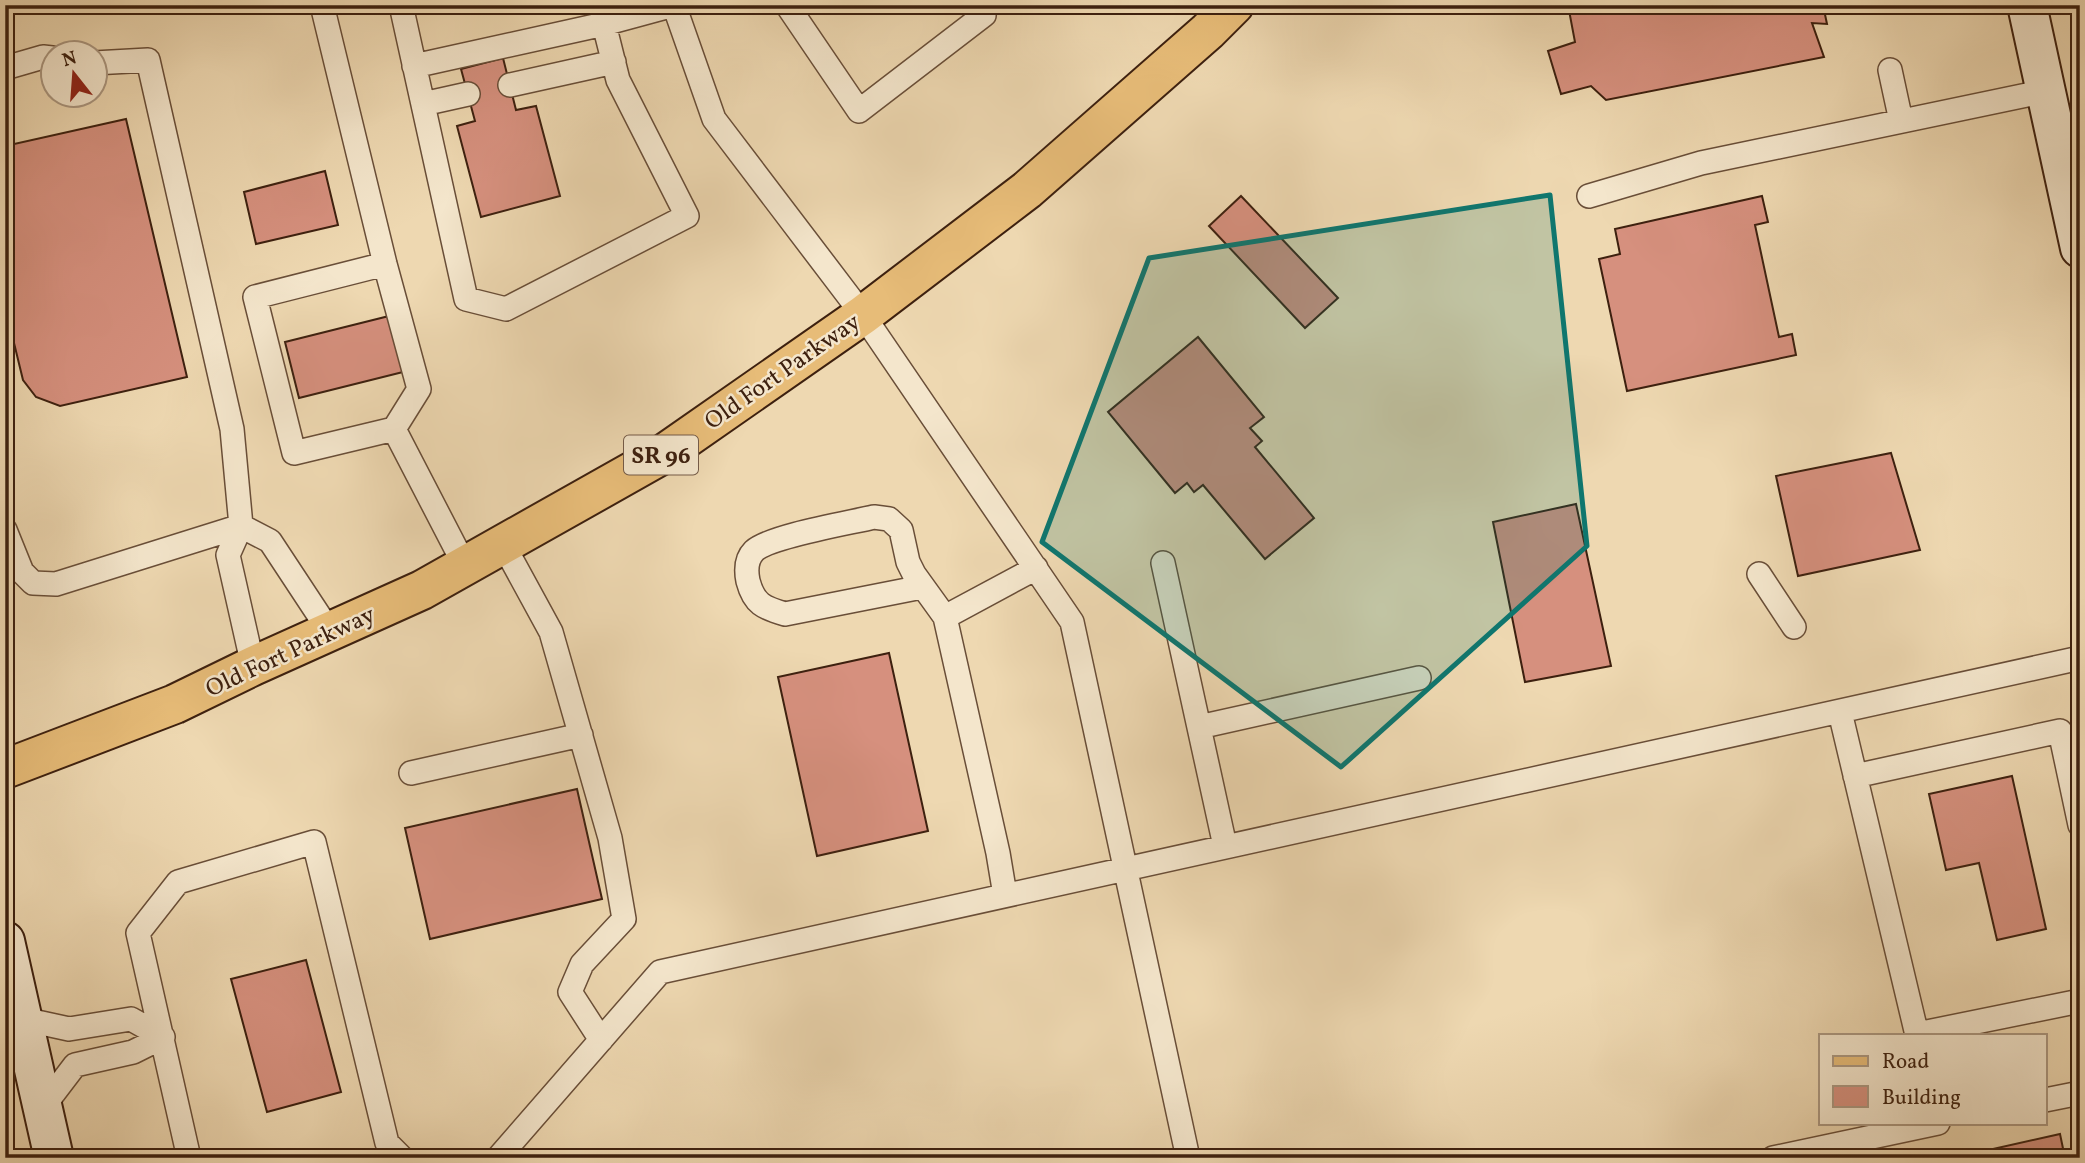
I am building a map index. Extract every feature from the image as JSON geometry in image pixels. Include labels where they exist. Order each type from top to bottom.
[{"type":"main road","name":"Old Fort Parkway","points":[[5,769],[175,704],[422,590],[665,453],[863,315],[1027,190],[1218,11]]},
{"type":"street","points":[[2027,5],[2080,248]]},
{"type":"street","points":[[5,942],[54,1158]]},
{"type":"lane","points":[[322,5],[385,264],[419,388],[394,429],[294,453],[254,297],[385,264]]},
{"type":"lane","points":[[401,5],[466,299],[506,309],[687,216],[618,80],[604,24]]},
{"type":"lane","points":[[414,66],[604,24],[674,5],[714,119],[863,315],[1072,622],[1188,1158]]},
{"type":"lane","points":[[787,5],[859,111],[984,15],[982,5]]},
{"type":"lane","points":[[5,68],[38,58]]},
{"type":"lane","points":[[108,62],[148,60],[232,429],[241,526],[228,555],[253,666]]},
{"type":"lane","points":[[510,85],[614,62]]},
{"type":"lane","points":[[1890,70],[1902,121]]},
{"type":"lane","points":[[1590,196],[1701,163],[2046,92]]},
{"type":"lane","points":[[423,104],[468,94]]},
{"type":"lane","points":[[394,429],[465,566]]},
{"type":"lane","points":[[922,587],[785,614],[766,608],[752,595],[745,569],[752,552],[768,542],[874,517],[889,519],[901,530],[908,562],[922,587],[945,617],[1005,895]]},
{"type":"lane","points":[[5,530],[22,572],[33,583],[56,584],[241,526],[270,541],[330,632]]},
{"type":"lane","points":[[503,544],[551,632],[610,838],[624,919],[582,964],[570,992],[601,1040]]},
{"type":"lane","points":[[1163,563],[1225,846]]},
{"type":"lane","points":[[945,617],[1036,568]]},
{"type":"lane","points":[[1759,574],[1794,627]]},
{"type":"lane","points":[[498,1158],[660,972],[2080,658]]},
{"type":"lane","points":[[1199,727],[1419,678]]},
{"type":"lane","points":[[1840,712],[1917,1034]]},
{"type":"lane","points":[[1855,776],[2060,731],[2080,825]]},
{"type":"lane","points":[[411,774],[581,735]]},
{"type":"lane","points":[[189,1158],[138,933],[178,883],[314,842],[387,1153]]},
{"type":"lane","points":[[1922,1034],[2080,1001]]},
{"type":"lane","points":[[23,1019],[69,1029],[131,1019],[163,1037]]},
{"type":"lane","points":[[43,1107],[75,1065],[133,1052],[163,1037]]},
{"type":"lane","points":[[2046,1100],[2080,1093]]},
{"type":"lane","points":[[1773,1158],[1933,1124]]},
{"type":"highlighted area","points":[[1550,195],[1587,546],[1341,767],[1042,542],[1149,258]]},
{"type":"building","points":[[1568,5],[1823,5],[1827,24],[1812,23],[1824,57],[1606,100],[1591,86],[1561,94],[1548,51],[1575,42]]},
{"type":"building","points":[[503,58],[516,110],[536,106],[560,196],[481,217],[457,126],[475,121],[461,69]]},
{"type":"building","points":[[126,119],[187,377],[60,406],[36,397],[23,380],[5,306],[5,146]]},
{"type":"building","points":[[325,171],[338,225],[256,244],[244,192]]},
{"type":"building","points":[[1241,196],[1338,298],[1305,328],[1209,226]]},
{"type":"building","points":[[1762,196],[1768,222],[1755,225],[1779,337],[1792,334],[1796,355],[1627,391],[1599,259],[1620,254],[1615,229]]},
{"type":"building","points":[[389,316],[403,372],[299,398],[285,342]]},
{"type":"building","points":[[1198,337],[1264,417],[1250,428],[1262,441],[1255,447],[1314,518],[1265,559],[1203,485],[1194,492],[1187,483],[1175,493],[1108,412]]},
{"type":"building","points":[[1891,453],[1920,550],[1798,576],[1776,476]]},
{"type":"building","points":[[1576,504],[1611,666],[1525,682],[1493,522]]},
{"type":"building","points":[[889,653],[928,831],[817,856],[778,677]]},
{"type":"building","points":[[2012,776],[2046,929],[1997,940],[1979,863],[1946,870],[1929,794]]},
{"type":"building","points":[[577,789],[602,899],[430,939],[405,828]]},
{"type":"building","points":[[306,960],[341,1092],[267,1112],[231,979]]},
{"type":"building","points":[[2060,1134],[2065,1158],[1953,1158]]}]
